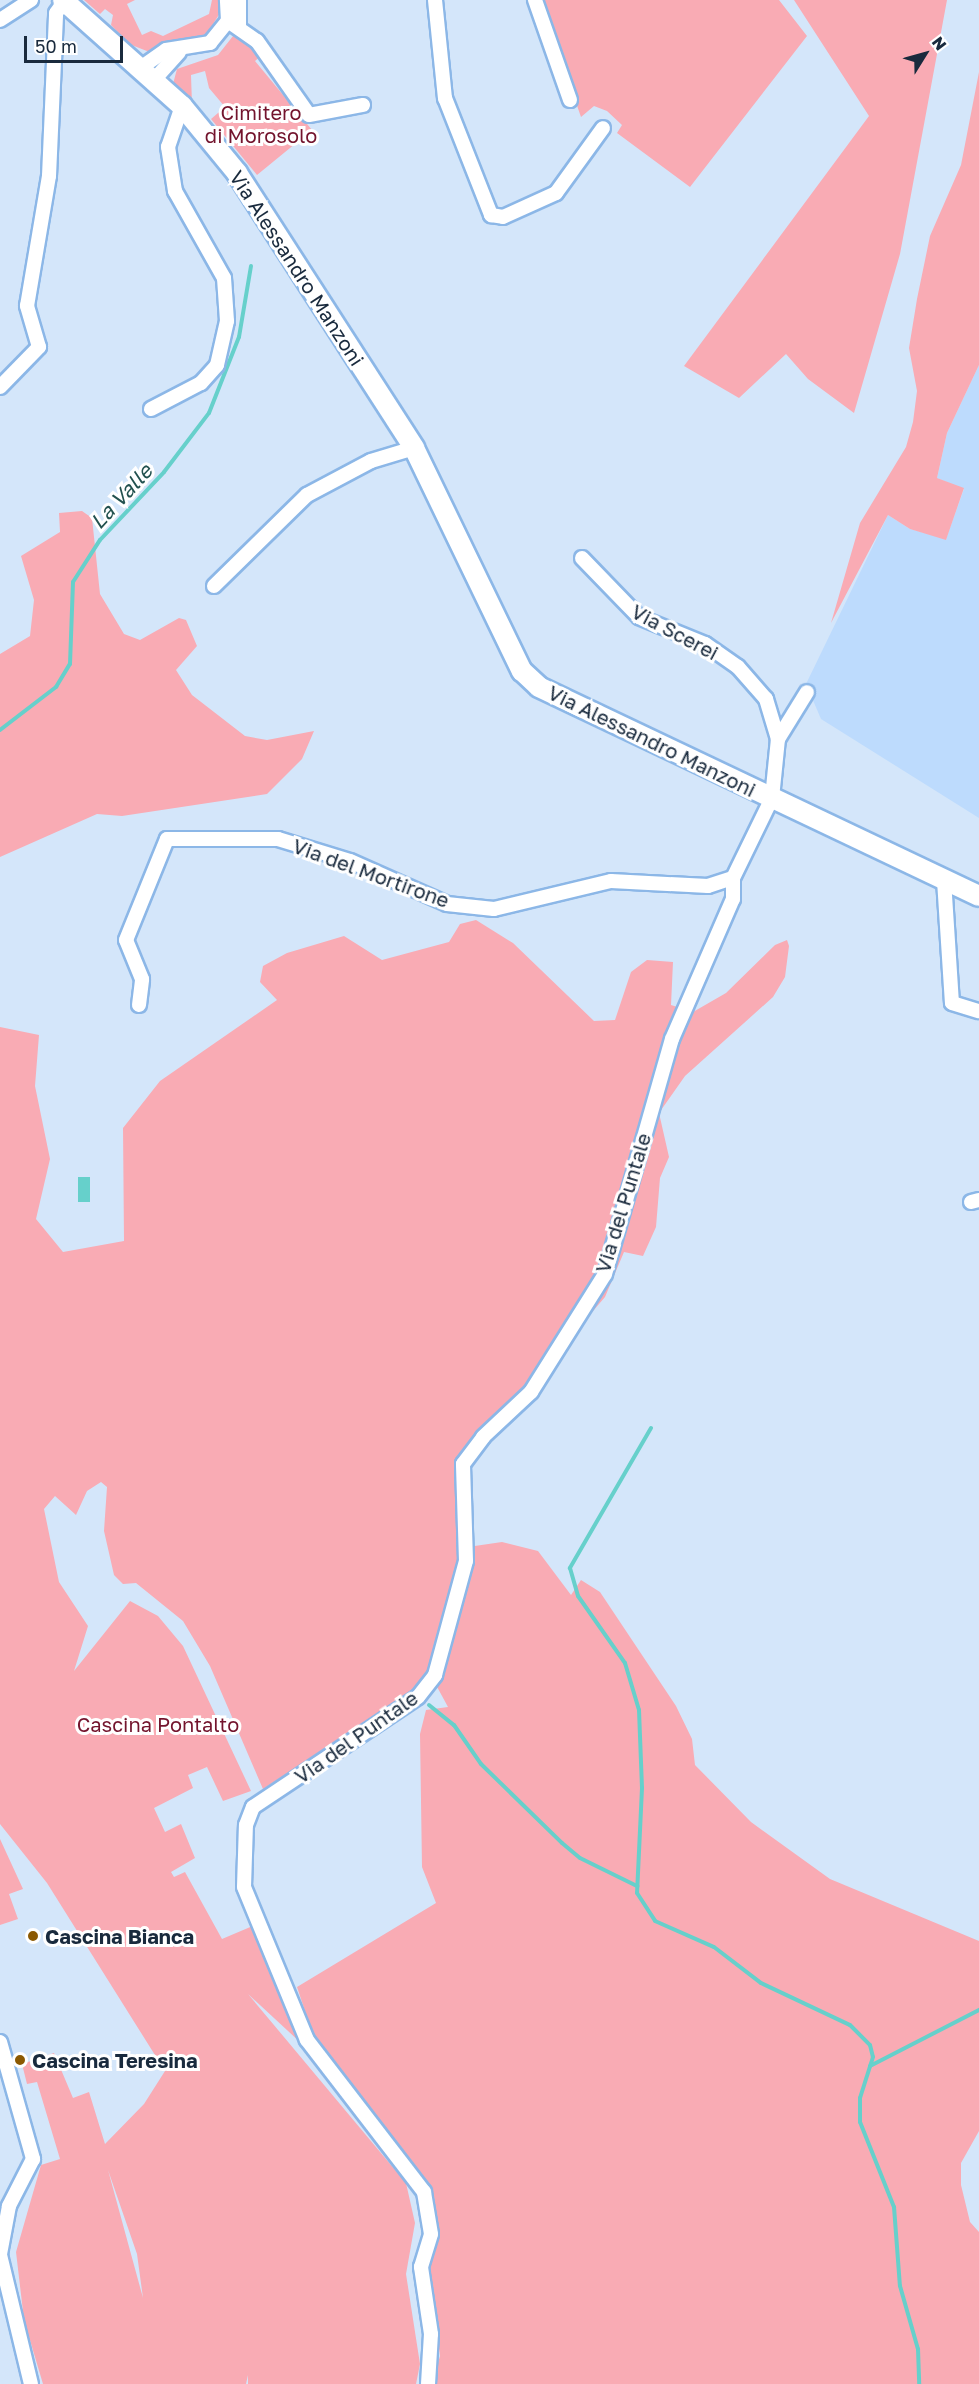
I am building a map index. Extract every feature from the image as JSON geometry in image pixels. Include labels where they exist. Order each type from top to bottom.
[{"type":"street","points":[[0,20],[31,0]]},
{"type":"street","points":[[227,0],[234,24],[257,40],[309,115],[363,105]]},
{"type":"street","points":[[146,75],[179,52],[210,43],[234,24],[239,0]]},
{"type":"street","points":[[435,0],[445,98],[491,215],[503,217],[556,193],[603,128]]},
{"type":"street","points":[[535,0],[570,100]]},
{"type":"street","points":[[0,387],[39,347],[27,306],[49,176],[56,13],[64,1]]},
{"type":"street","name":"Via Alessandro Manzoni","points":[[64,1],[182,106],[237,173],[414,448],[522,671],[539,687],[979,896]]},
{"type":"street","points":[[151,409],[201,382],[217,365],[227,321],[224,278],[175,191],[168,147],[172,122],[182,106]]},
{"type":"street","points":[[214,586],[307,495],[371,461],[414,448]]},
{"type":"street","name":"Via Scerei","points":[[582,558],[639,617],[705,644],[738,667],[766,699],[778,739],[772,798]]},
{"type":"street","name":"Via Scerei","points":[[778,739],[807,692]]},
{"type":"street","points":[[733,878],[772,798]]},
{"type":"street","name":"Via del Mortirone","points":[[139,1005],[142,979],[126,940],[167,839],[278,839],[350,861],[447,904],[494,909],[611,881],[708,886],[733,878]]},
{"type":"street","name":"Via del Puntale","points":[[428,2384],[431,2334],[421,2267],[431,2234],[424,2192],[308,2040],[244,1887],[246,1826],[253,1807],[418,1697],[435,1675],[466,1562],[463,1464],[483,1437],[531,1392],[605,1274],[672,1039],[733,899],[733,878]]},
{"type":"street","points":[[944,880],[952,1004],[979,1011]]},
{"type":"street","points":[[0,2042],[33,2159],[9,2206],[0,2254],[31,2384]]},
{"type":"shaded area","points":[[979,365],[979,818],[821,719],[806,684],[888,515],[910,529],[946,539],[964,489],[937,478],[947,433]]},
{"type":"shaded area","points":[[78,1177],[90,1177],[90,1202],[78,1202]]},
{"type":"green space","points":[[84,0],[135,0],[127,4],[142,35],[151,31],[163,36],[209,14],[212,0],[218,0],[220,13],[205,37],[152,53],[129,44],[111,25],[113,15],[105,9],[100,14]]},
{"type":"green space","points":[[540,0],[779,0],[807,36],[690,187],[617,133],[622,125],[607,111],[594,106],[581,117]]},
{"type":"green space","points":[[794,0],[947,0],[900,254],[854,413],[808,379],[786,354],[739,398],[684,366],[869,116]]},
{"type":"green space","name":"Cimitero di Morosolo","points":[[237,31],[262,55],[255,61],[312,130],[257,175],[211,119],[225,107],[209,88],[205,71],[191,75],[192,104],[173,84],[177,69],[218,55]]},
{"type":"green space","points":[[979,72],[979,365],[947,433],[937,478],[964,488],[946,540],[910,529],[888,515],[831,623],[860,523],[906,447],[913,422],[917,391],[909,348],[917,299],[930,236],[961,165]]},
{"type":"green space","points":[[82,511],[92,518],[100,594],[124,634],[140,640],[179,618],[186,620],[197,646],[176,670],[192,695],[245,736],[267,740],[314,731],[302,759],[267,794],[122,816],[97,814],[0,857],[0,654],[30,636],[34,600],[21,556],[60,532],[59,513]]},
{"type":"green space","name":"Cascina Pontalto","points":[[476,920],[513,943],[594,1021],[615,1020],[631,972],[647,960],[673,962],[671,1005],[693,1012],[726,993],[775,945],[787,940],[789,946],[785,977],[773,997],[685,1076],[659,1113],[669,1157],[660,1178],[656,1227],[643,1256],[624,1252],[605,1297],[491,1430],[455,1462],[461,1548],[502,1542],[538,1551],[571,1595],[581,1580],[600,1592],[676,1706],[692,1739],[695,1765],[751,1822],[830,1879],[979,1941],[979,2131],[961,2163],[961,2185],[970,2222],[979,2232],[979,2384],[432,2384],[440,2356],[427,2261],[439,2231],[434,2197],[313,2035],[297,1987],[436,1903],[422,1867],[420,1734],[426,1710],[448,1707],[429,1672],[404,1698],[263,1789],[210,1666],[183,1621],[136,1583],[123,1584],[114,1575],[104,1531],[107,1487],[101,1482],[87,1491],[76,1515],[55,1496],[44,1509],[59,1582],[88,1626],[74,1671],[130,1601],[158,1616],[183,1646],[251,1791],[223,1801],[207,1767],[188,1775],[193,1788],[154,1808],[165,1832],[181,1824],[195,1858],[171,1872],[174,1877],[185,1872],[222,1939],[255,1925],[301,2043],[248,1994],[406,2183],[415,2223],[406,2274],[420,2364],[416,2384],[248,2384],[248,2375],[246,2384],[43,2384],[24,2320],[16,2252],[41,2165],[60,2159],[37,2082],[27,2084],[22,2064],[54,2053],[73,2098],[89,2092],[105,2144],[144,2104],[165,2071],[47,1883],[0,1824],[0,1027],[39,1035],[35,1086],[50,1159],[36,1219],[63,1252],[124,1241],[123,1128],[160,1081],[277,1000],[260,982],[263,966],[287,953],[344,936],[382,960],[449,942],[460,924]],"holes":[[[108,2170],[137,2254],[143,2298]]]},
{"type":"green space","points":[[0,1839],[23,1889],[9,1894],[18,1919],[0,1925]]},
{"type":"waterway","name":"La Valle","points":[[0,730],[56,687],[70,664],[73,582],[100,540],[164,472],[209,413],[239,337],[251,266]]},
{"type":"waterway","points":[[651,1428],[570,1568],[578,1596],[625,1663],[639,1710],[642,1788],[637,1893],[655,1921],[714,1947],[761,1983],[850,2025],[870,2045],[873,2057],[860,2098],[860,2122],[894,2207],[900,2286],[918,2349],[919,2384]]},
{"type":"waterway","points":[[429,1705],[454,1725],[481,1764],[562,1843],[580,1858],[637,1886]]},
{"type":"waterway","points":[[870,2066],[979,2010]]},
{"type":"place","name":"Cascina Bianca","points":[[33,1936]]},
{"type":"place","name":"Cascina Teresina","points":[[20,2060]]}]
